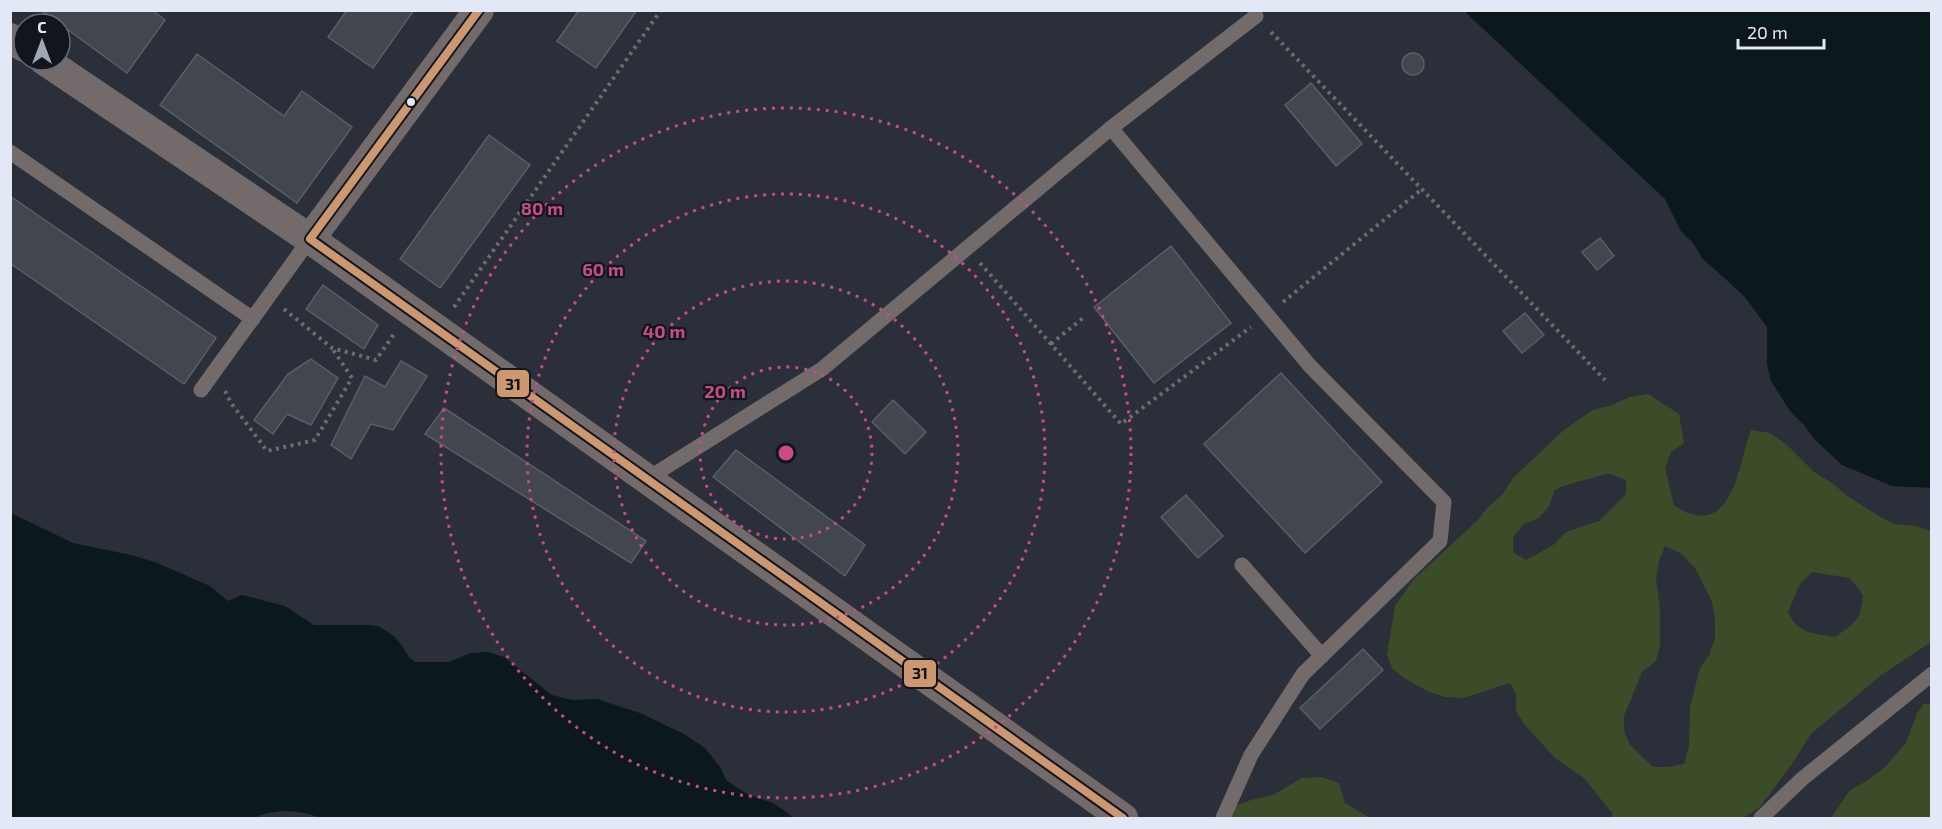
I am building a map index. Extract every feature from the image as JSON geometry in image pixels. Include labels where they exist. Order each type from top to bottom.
[{"type":"street","points":[[310,239],[478,10]]},
{"type":"street","points":[[62,72],[310,239],[1124,819]]},
{"type":"lane","points":[[646,479],[822,369],[1111,128],[1256,16]]},
{"type":"lane","points":[[1111,128],[1310,366],[1444,502],[1440,541],[1303,674],[1251,755],[1223,819]]},
{"type":"lane","points":[[10,152],[253,319]]},
{"type":"lane","points":[[201,390],[310,239]]},
{"type":"lane","points":[[1242,565],[1322,656]]},
{"type":"lane","points":[[1761,819],[1802,780],[1932,674]]},
{"type":"path","points":[[440,332],[466,287],[661,10]]},
{"type":"path","points":[[1256,16],[1605,380]]},
{"type":"path","points":[[966,248],[1121,424],[1267,315],[1422,189]]},
{"type":"path","points":[[215,371],[231,403],[267,451],[315,440],[352,378],[332,348],[269,296]]},
{"type":"path","points":[[332,348],[376,360],[411,311]]},
{"type":"path","points":[[1051,344],[1083,318]]},
{"type":"green space","points":[[1648,394],[1679,414],[1684,443],[1671,452],[1665,468],[1674,506],[1687,513],[1706,516],[1717,511],[1726,501],[1739,472],[1751,430],[1770,433],[1786,444],[1814,472],[1877,515],[1894,524],[1915,526],[1931,531],[1931,642],[1880,676],[1811,734],[1759,808],[1743,818],[1612,818],[1612,813],[1584,778],[1555,758],[1525,725],[1516,711],[1516,695],[1510,683],[1463,698],[1445,697],[1429,692],[1404,678],[1392,668],[1387,655],[1395,606],[1414,579],[1478,520],[1502,495],[1514,477],[1565,429],[1593,410],[1630,397]],"holes":[[[1608,473],[1626,480],[1626,494],[1599,521],[1566,532],[1553,545],[1526,560],[1513,552],[1513,537],[1524,524],[1539,518],[1549,506],[1555,490]],[[1665,546],[1682,554],[1695,568],[1712,601],[1715,620],[1715,639],[1709,655],[1700,668],[1690,707],[1689,747],[1684,764],[1668,767],[1653,767],[1630,745],[1624,731],[1624,716],[1642,672],[1656,661],[1660,645],[1660,609],[1656,578],[1659,560]],[[1812,572],[1850,578],[1863,595],[1859,616],[1835,637],[1801,629],[1788,612],[1800,584]]]},
{"type":"green space","points":[[1924,704],[1931,704],[1931,818],[1831,818],[1849,791],[1885,767],[1906,743],[1917,713]]},
{"type":"green space","points":[[1321,777],[1339,783],[1345,803],[1370,818],[1222,818],[1235,806],[1273,795],[1302,778]]},
{"type":"shaded area","points":[[1464,11],[1931,11],[1931,488],[1892,486],[1842,465],[1815,440],[1790,411],[1771,381],[1767,364],[1767,327],[1744,296],[1702,258],[1693,243],[1681,231],[1665,199]]},
{"type":"shaded area","points":[[11,513],[73,543],[155,562],[210,586],[228,601],[242,595],[285,606],[314,625],[380,627],[394,636],[415,662],[449,662],[471,653],[488,652],[504,657],[552,695],[572,700],[597,699],[640,713],[684,734],[705,748],[720,767],[727,781],[749,795],[773,803],[793,818],[321,818],[304,813],[278,811],[254,818],[11,818]]},
{"type":"building","points":[[41,10],[152,10],[165,20],[127,73],[72,33],[72,12],[44,12]]},
{"type":"building","points":[[347,10],[414,10],[373,68],[328,37]]},
{"type":"building","points":[[579,10],[637,10],[596,68],[557,41]]},
{"type":"building","points":[[1413,53],[1421,56],[1424,64],[1421,72],[1413,75],[1405,72],[1402,64],[1405,56]]},
{"type":"building","points":[[197,54],[284,116],[302,91],[352,127],[297,203],[160,105]]},
{"type":"building","points":[[1311,83],[1362,144],[1336,166],[1285,105]]},
{"type":"building","points":[[489,135],[530,165],[440,288],[400,259]]},
{"type":"building","points":[[10,196],[216,338],[184,384],[10,263]]},
{"type":"building","points":[[1600,238],[1614,256],[1597,270],[1582,252]]},
{"type":"building","points":[[1171,246],[1231,323],[1154,383],[1094,307]]},
{"type":"building","points":[[323,285],[378,325],[364,349],[306,309]]},
{"type":"building","points":[[1525,313],[1544,335],[1522,353],[1503,331]]},
{"type":"building","points":[[311,359],[338,378],[311,425],[287,414],[273,434],[254,420],[288,374]]},
{"type":"building","points":[[401,361],[427,376],[393,430],[371,424],[351,459],[331,445],[365,376],[385,387]]},
{"type":"building","points":[[1281,373],[1382,482],[1305,553],[1204,444]]},
{"type":"building","points":[[893,400],[926,432],[905,454],[872,422]]},
{"type":"building","points":[[444,408],[646,541],[631,563],[425,434]]},
{"type":"building","points":[[736,450],[865,545],[845,576],[713,477]]},
{"type":"building","points":[[1186,495],[1223,536],[1198,558],[1161,517]]},
{"type":"building","points":[[1363,649],[1383,670],[1320,729],[1300,708]]},
{"type":"transit line","name":"31","points":[[310,239],[479,10]]},
{"type":"transit line","name":"31","points":[[310,239],[1123,818]]}]
